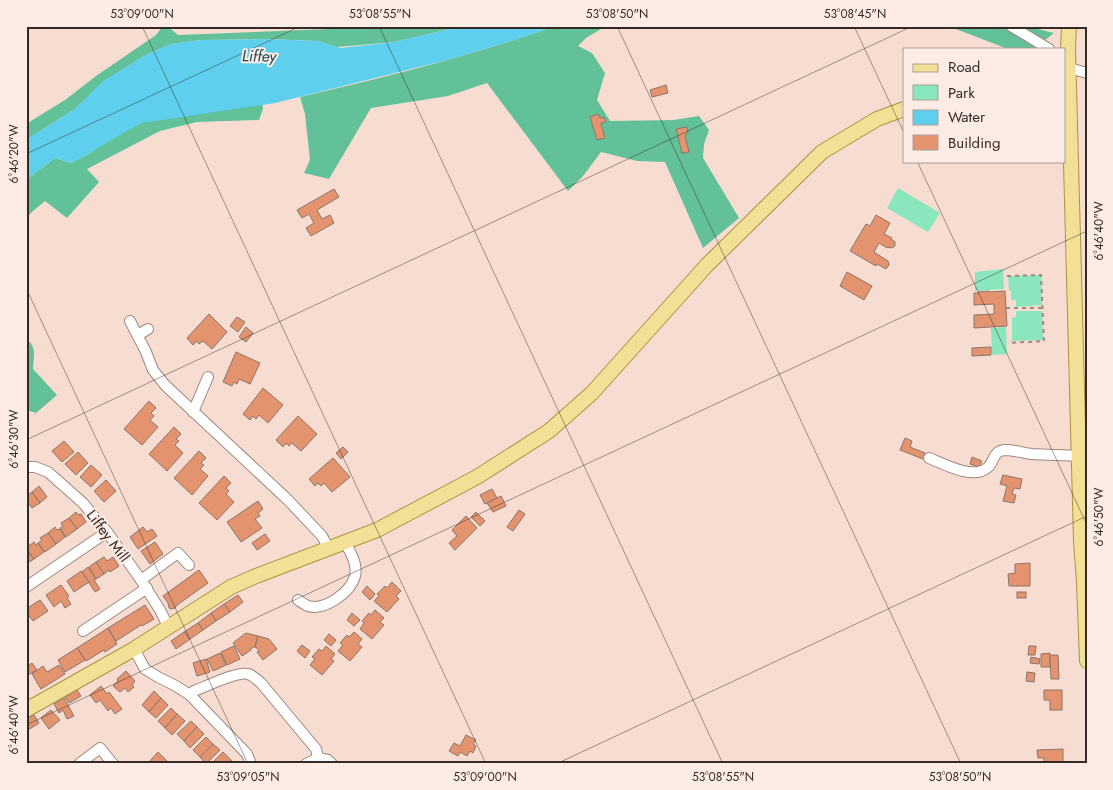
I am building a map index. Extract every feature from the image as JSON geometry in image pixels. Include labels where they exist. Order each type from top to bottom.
[{"type":"main road","points":[[1068,26],[1066,50],[1069,68],[1081,541],[1086,582],[1087,660]]},
{"type":"main road","points":[[26,710],[134,649],[232,588],[256,576],[377,530],[477,477],[549,431],[592,393],[707,265],[822,152],[877,119],[903,109]]},
{"type":"street","points":[[1011,26],[1047,48]]},
{"type":"street","points":[[1069,68],[1087,73]]},
{"type":"street","points":[[130,321],[153,370],[165,385],[288,500],[322,536],[329,549]]},
{"type":"street","points":[[138,335],[148,329]]},
{"type":"street","points":[[193,412],[208,377]]},
{"type":"street","points":[[929,458],[966,472],[979,472],[988,468],[998,452],[1005,450],[1031,454],[1079,456]]},
{"type":"street","name":"Liffey Mill","points":[[26,467],[34,467],[48,472],[83,503],[107,532],[144,584],[169,628]]},
{"type":"street","points":[[26,587],[107,532]]},
{"type":"street","points":[[298,600],[307,606],[318,606],[339,598],[348,589],[355,577],[355,568],[353,558],[345,542]]},
{"type":"street","points":[[83,630],[144,584],[178,553],[189,565]]},
{"type":"street","points":[[134,649],[145,668],[190,695],[246,754],[251,764]]},
{"type":"street","points":[[190,695],[238,674],[248,674],[261,683],[316,749],[318,758]]},
{"type":"street","points":[[78,764],[100,748],[113,764]]},
{"type":"street","points":[[306,764],[318,758],[328,760],[332,764]]},
{"type":"path","points":[[1007,276],[1041,275],[1044,341],[1008,343]]},
{"type":"path","points":[[1006,308],[1043,308]]},
{"type":"green space","points":[[163,26],[167,26],[178,35],[330,29],[353,26],[463,26],[394,42],[337,47],[317,41],[266,39],[201,40],[171,44],[146,55],[104,81],[75,109],[26,140],[26,124],[65,100],[96,76],[156,35]]},
{"type":"green space","points":[[555,26],[606,26],[586,38],[578,46],[592,53],[605,73],[597,100],[610,121],[674,120],[699,116],[709,130],[704,144],[703,158],[739,218],[703,248],[665,162],[637,161],[601,152],[583,176],[568,191],[487,83],[448,96],[371,108],[329,179],[304,173],[310,160],[305,114],[300,97],[397,74],[524,37]]},
{"type":"green space","points":[[948,26],[1033,26],[1054,33],[1035,48],[1005,48]]},
{"type":"green space","points":[[261,96],[263,109],[259,120],[197,122],[160,131],[87,169],[99,182],[67,218],[45,201],[26,218],[26,180],[55,158],[71,163],[92,152],[116,123]]},
{"type":"green space","points":[[898,188],[940,213],[928,232],[887,208]]},
{"type":"green space","points":[[1003,269],[1004,289],[975,291],[975,272]]},
{"type":"green space","points":[[1041,275],[1042,305],[1016,307],[1016,300],[1011,300],[1008,276]]},
{"type":"green space","points":[[1016,311],[1042,311],[1043,340],[1012,341],[1012,318],[1016,317]]},
{"type":"green space","points":[[1006,327],[1007,354],[992,355],[991,328]]},
{"type":"green space","points":[[26,338],[33,349],[33,369],[57,395],[36,413],[26,410]]},
{"type":"water","name":"Liffey","points":[[463,26],[555,26],[451,59],[275,103],[142,123],[71,163],[55,158],[26,180],[26,140],[75,109],[103,81],[146,55],[171,44],[201,40],[266,39],[317,41],[341,48],[394,42]]},
{"type":"building","points":[[666,85],[668,93],[652,97],[650,90]]},
{"type":"building","points":[[598,114],[600,118],[604,117],[606,122],[601,123],[605,138],[597,140],[590,117]]},
{"type":"building","points":[[687,127],[688,133],[685,135],[689,152],[682,153],[676,129]]},
{"type":"building","points":[[334,189],[339,197],[317,210],[322,219],[330,215],[334,223],[311,236],[306,228],[314,223],[309,214],[302,218],[297,210]]},
{"type":"building","points":[[876,215],[890,223],[884,234],[895,242],[895,246],[891,248],[887,248],[879,243],[874,252],[888,261],[889,265],[886,269],[877,264],[876,266],[850,251],[866,224],[870,226]]},
{"type":"building","points":[[847,272],[872,286],[864,300],[840,286]]},
{"type":"building","points":[[1005,291],[1007,326],[974,328],[974,315],[994,314],[994,304],[974,305],[974,293]]},
{"type":"building","points":[[209,314],[227,332],[212,349],[203,341],[199,344],[197,341],[193,345],[187,338]]},
{"type":"building","points":[[237,317],[245,322],[238,332],[230,326]]},
{"type":"building","points":[[246,327],[253,333],[246,342],[239,337]]},
{"type":"building","points":[[991,347],[991,355],[972,356],[972,348]]},
{"type":"building","points":[[236,352],[260,363],[250,384],[239,379],[237,384],[234,382],[232,386],[223,382]]},
{"type":"building","points":[[263,388],[283,405],[268,423],[259,415],[256,419],[253,416],[250,420],[243,414]]},
{"type":"building","points":[[149,401],[156,408],[151,413],[154,416],[150,420],[158,427],[142,445],[124,429]]},
{"type":"building","points":[[298,416],[317,434],[301,451],[292,443],[289,446],[286,443],[283,447],[276,440]]},
{"type":"building","points":[[174,427],[181,434],[176,439],[179,441],[175,445],[183,453],[167,471],[149,454]]},
{"type":"building","points":[[905,438],[912,441],[910,447],[925,453],[923,459],[900,450]]},
{"type":"building","points":[[64,441],[74,452],[62,462],[52,451]]},
{"type":"building","points":[[343,447],[348,452],[341,459],[336,453]]},
{"type":"building","points":[[199,451],[206,458],[201,463],[204,465],[200,469],[208,476],[192,495],[174,478]]},
{"type":"building","points":[[78,452],[88,463],[76,475],[65,464]]},
{"type":"building","points":[[972,457],[982,461],[979,467],[970,464]]},
{"type":"building","points":[[333,458],[350,477],[332,492],[324,483],[321,486],[318,483],[315,486],[309,479]]},
{"type":"building","points":[[91,465],[102,475],[91,487],[80,477]]},
{"type":"building","points":[[1003,475],[1022,479],[1020,489],[1014,488],[1012,494],[1016,495],[1014,503],[1003,501],[1007,486],[1000,484]]},
{"type":"building","points":[[224,476],[231,483],[226,488],[229,491],[226,494],[234,502],[217,520],[199,503]]},
{"type":"building","points":[[106,480],[116,491],[104,502],[94,491]]},
{"type":"building","points":[[39,486],[47,497],[40,503],[32,492]]},
{"type":"building","points":[[492,489],[497,498],[485,504],[480,495]]},
{"type":"building","points":[[32,492],[40,503],[32,508],[26,500],[26,496]]},
{"type":"building","points":[[501,496],[506,506],[493,512],[487,503]]},
{"type":"building","points":[[258,501],[263,509],[258,513],[260,516],[255,519],[262,528],[241,542],[227,522]]},
{"type":"building","points":[[519,510],[525,514],[513,531],[507,527]]},
{"type":"building","points":[[76,512],[78,515],[81,514],[86,522],[77,529],[69,518]]},
{"type":"building","points":[[476,512],[485,521],[480,526],[471,517]]},
{"type":"building","points":[[466,516],[477,528],[455,550],[449,543],[457,536],[452,530]]},
{"type":"building","points":[[69,518],[77,529],[66,537],[60,528],[63,526],[61,523]]},
{"type":"building","points":[[55,527],[57,530],[60,529],[65,537],[56,544],[48,533]]},
{"type":"building","points":[[143,527],[147,532],[152,529],[157,536],[138,549],[130,537]]},
{"type":"building","points":[[48,533],[56,544],[45,552],[38,543],[42,540],[40,538]]},
{"type":"building","points":[[265,534],[270,541],[257,550],[252,543]]},
{"type":"building","points":[[34,542],[36,545],[38,543],[44,552],[34,559],[26,548]]},
{"type":"building","points":[[155,542],[163,554],[150,564],[141,551]]},
{"type":"building","points":[[26,548],[34,559],[26,564]]},
{"type":"building","points":[[104,557],[107,561],[113,557],[119,566],[104,574],[96,562]]},
{"type":"building","points":[[96,562],[104,574],[96,579],[89,567]]},
{"type":"building","points":[[1030,563],[1030,586],[1009,586],[1008,574],[1015,573],[1015,564]]},
{"type":"building","points":[[88,567],[100,589],[95,592],[82,572]]},
{"type":"building","points":[[199,570],[208,583],[175,608],[169,608],[163,596]]},
{"type":"building","points":[[81,571],[89,582],[74,592],[67,581]]},
{"type":"building","points":[[392,582],[401,591],[396,596],[399,599],[387,612],[374,601],[379,596],[377,594],[385,586],[387,588]]},
{"type":"building","points":[[61,585],[69,596],[67,598],[71,604],[65,608],[61,601],[54,607],[46,595]]},
{"type":"building","points":[[367,586],[375,594],[370,600],[362,592]]},
{"type":"building","points":[[1017,592],[1026,592],[1026,598],[1017,598]]},
{"type":"building","points":[[238,595],[243,602],[230,612],[224,604]]},
{"type":"building","points":[[40,600],[48,611],[33,621],[26,612],[26,609]]},
{"type":"building","points":[[224,604],[230,612],[216,621],[211,613]]},
{"type":"building","points":[[145,605],[154,619],[116,641],[108,628]]},
{"type":"building","points":[[375,610],[384,618],[380,622],[384,625],[372,639],[360,629],[364,623],[362,621],[369,613],[371,615]]},
{"type":"building","points":[[211,613],[216,621],[203,630],[198,623]]},
{"type":"building","points":[[352,613],[360,620],[354,626],[347,620]]},
{"type":"building","points":[[198,623],[203,630],[190,639],[184,632]]},
{"type":"building","points":[[108,628],[117,644],[86,661],[77,648]]},
{"type":"building","points":[[184,632],[190,639],[176,649],[171,641]]},
{"type":"building","points":[[354,632],[362,639],[358,644],[362,647],[350,661],[338,651],[343,645],[340,643],[347,635],[349,637]]},
{"type":"building","points":[[246,633],[258,636],[255,647],[242,656],[233,643]]},
{"type":"building","points":[[329,634],[336,640],[331,646],[324,640]]},
{"type":"building","points":[[258,636],[269,639],[277,649],[263,660],[255,647]]},
{"type":"building","points":[[302,645],[310,651],[305,658],[297,651]]},
{"type":"building","points":[[234,646],[240,659],[227,665],[221,652]]},
{"type":"building","points":[[326,646],[335,654],[331,659],[334,661],[322,675],[310,665],[315,659],[312,657],[319,649],[322,651]]},
{"type":"building","points":[[1029,646],[1036,646],[1035,655],[1028,655]]},
{"type":"building","points":[[77,648],[85,660],[65,672],[58,660]]},
{"type":"building","points":[[220,653],[226,665],[213,671],[207,659]]},
{"type":"building","points":[[1050,653],[1050,667],[1041,667],[1041,654]]},
{"type":"building","points":[[1050,655],[1058,655],[1059,679],[1051,679]]},
{"type":"building","points":[[1031,657],[1040,659],[1039,664],[1030,663]]},
{"type":"building","points":[[206,659],[210,672],[197,676],[193,663]]},
{"type":"building","points":[[32,663],[37,670],[26,676],[26,667]]},
{"type":"building","points":[[59,665],[65,674],[41,689],[32,674],[43,666],[47,672]]},
{"type":"building","points":[[126,671],[135,681],[132,685],[134,687],[128,692],[125,688],[120,692],[113,686],[118,681],[117,679]]},
{"type":"building","points":[[1027,672],[1035,673],[1034,682],[1026,681]]},
{"type":"building","points":[[101,686],[107,694],[109,692],[122,709],[115,714],[111,708],[108,711],[100,700],[96,703],[90,695]]},
{"type":"building","points":[[77,690],[81,696],[69,703],[65,697]]},
{"type":"building","points":[[1044,690],[1062,690],[1062,710],[1050,710],[1050,700],[1044,700]]},
{"type":"building","points":[[154,691],[161,698],[149,712],[142,705]]},
{"type":"building","points":[[64,698],[74,716],[67,719],[63,710],[59,713],[54,704]]},
{"type":"building","points":[[161,698],[168,705],[156,718],[149,712]]},
{"type":"building","points":[[171,708],[177,714],[165,728],[158,721]]},
{"type":"building","points":[[51,710],[60,720],[49,729],[41,718]]},
{"type":"building","points":[[177,714],[185,721],[172,735],[165,728]]},
{"type":"building","points":[[34,715],[39,723],[28,730],[26,719]]},
{"type":"building","points":[[191,721],[197,727],[184,741],[177,734]]},
{"type":"building","points":[[197,727],[204,734],[190,748],[184,741]]},
{"type":"building","points":[[466,735],[476,740],[473,744],[476,746],[473,753],[470,751],[467,756],[460,752],[458,756],[449,751],[454,743],[460,746]]},
{"type":"building","points":[[206,737],[213,744],[200,757],[193,750]]},
{"type":"building","points":[[213,744],[220,750],[206,764],[200,757]]},
{"type":"building","points":[[1063,749],[1063,762],[1044,763],[1044,758],[1038,758],[1037,750]]},
{"type":"building","points":[[158,752],[170,764],[147,764]]},
{"type":"building","points":[[223,752],[235,764],[216,764],[214,761]]}]
